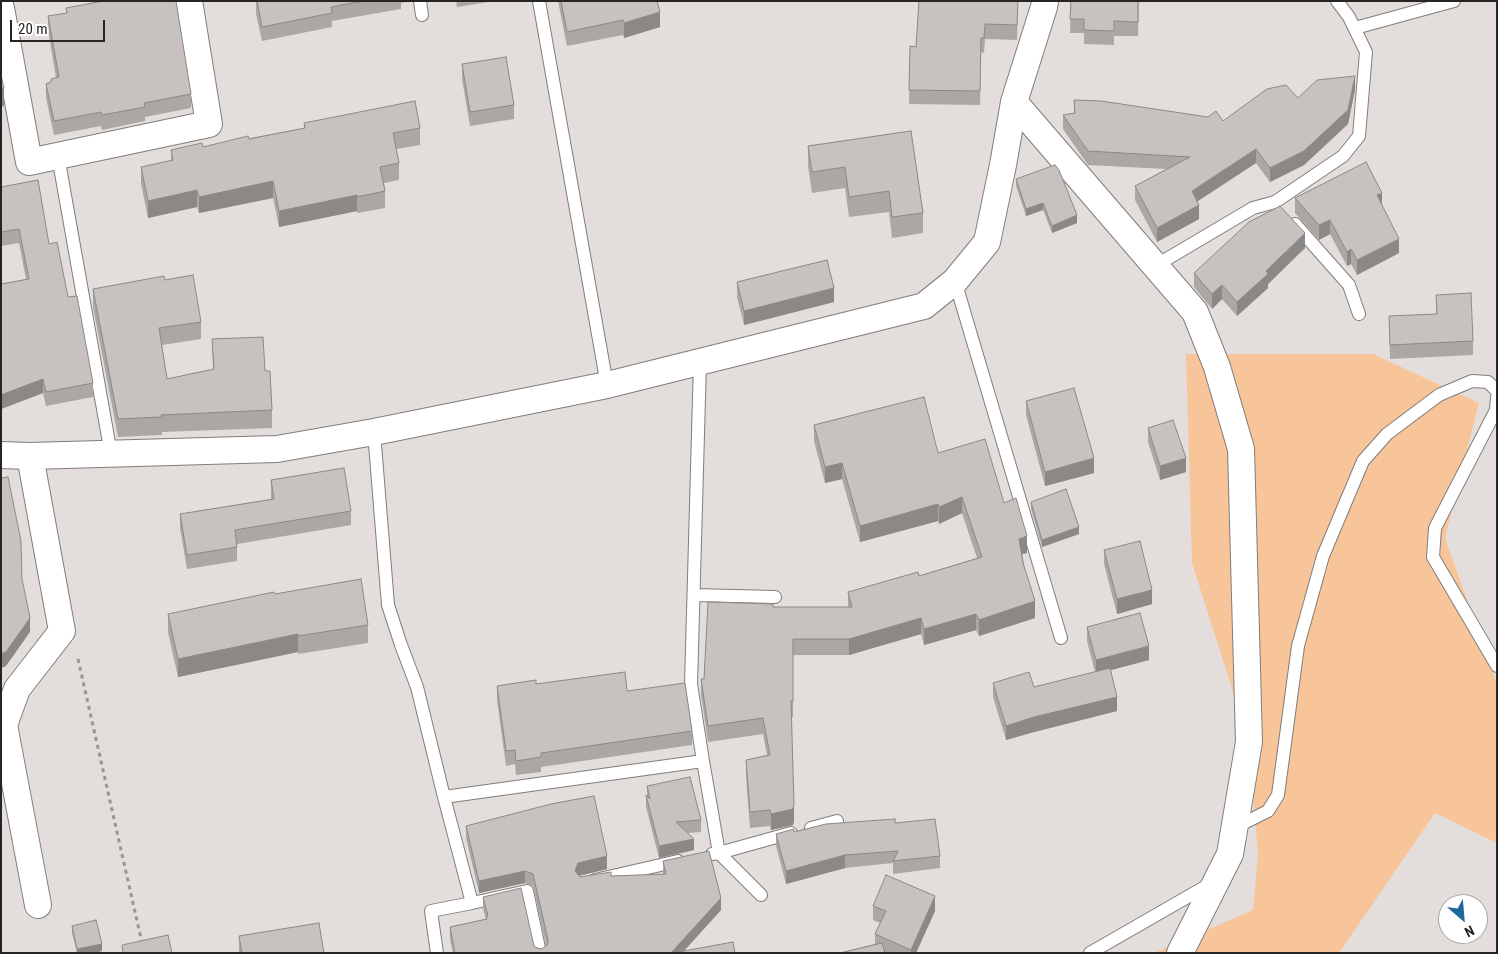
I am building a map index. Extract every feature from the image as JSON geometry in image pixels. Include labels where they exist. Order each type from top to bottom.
[{"type":"street","points":[[1,8],[29,162],[209,124],[189,1]]},
{"type":"street","points":[[1,455],[30,456],[277,449],[374,432],[607,385],[924,306],[955,281],[987,242],[1014,102],[1044,7],[1044,1]]},
{"type":"street","points":[[1014,102],[1195,312],[1217,367],[1241,449],[1249,742],[1230,854],[1180,953]]},
{"type":"street","points":[[30,456],[62,631],[17,689],[4,725],[38,905]]},
{"type":"lane","points":[[420,1],[422,15]]},
{"type":"lane","points":[[539,1],[607,385]]},
{"type":"lane","points":[[1155,266],[1253,208],[1281,209],[1343,156],[1359,136],[1366,52],[1349,16],[1338,1]]},
{"type":"lane","points":[[1355,28],[1454,1]]},
{"type":"lane","points":[[58,156],[111,454]]},
{"type":"lane","points":[[1281,209],[1349,285],[1359,314]]},
{"type":"lane","points":[[955,281],[1061,638]]},
{"type":"lane","points":[[700,362],[691,684],[719,853],[761,895]]},
{"type":"lane","points":[[1234,828],[1268,811],[1278,795],[1298,646],[1323,556],[1363,461],[1387,434],[1439,395],[1472,381],[1488,382],[1497,391]]},
{"type":"lane","points":[[1497,397],[1496,410],[1435,528],[1433,557],[1497,666]]},
{"type":"lane","points":[[374,432],[388,605],[400,645],[417,687],[472,903]]},
{"type":"lane","points":[[694,595],[775,597]]},
{"type":"lane","points":[[444,797],[703,761]]},
{"type":"lane","points":[[582,882],[719,853],[837,821]]},
{"type":"lane","points":[[1090,953],[1216,880]]},
{"type":"lane","points":[[437,953],[431,911],[526,891],[540,953]]},
{"type":"path","points":[[62,631],[76,648],[143,945]]},
{"type":"shaded area","points":[[1186,354],[1373,354],[1479,403],[1445,538],[1497,685],[1497,843],[1435,813],[1339,953],[1154,953],[1253,910],[1258,855],[1249,742],[1192,563]]},
{"type":"building","points":[[103,1],[176,1],[191,94],[144,103],[145,107],[102,115],[101,112],[54,121],[46,84],[51,82],[51,79],[59,77],[48,16],[67,13],[66,8]]},
{"type":"building","points":[[257,1],[363,1],[331,7],[332,13],[262,27]]},
{"type":"building","points":[[561,1],[657,1],[660,12],[624,23],[623,20],[567,32]]},
{"type":"building","points":[[919,1],[1018,1],[1017,25],[985,24],[984,38],[981,38],[980,91],[909,90],[910,46],[916,47]]},
{"type":"building","points":[[1071,1],[1138,1],[1138,22],[1114,21],[1114,31],[1084,30],[1084,19],[1070,19]]},
{"type":"building","points":[[506,57],[514,105],[470,112],[462,64]]},
{"type":"building","points":[[1,75],[4,88],[1,88]]},
{"type":"building","points":[[1355,76],[1348,110],[1304,151],[1270,168],[1256,149],[1192,191],[1199,205],[1157,228],[1135,186],[1190,157],[1088,151],[1063,115],[1075,113],[1074,100],[1101,101],[1208,117],[1216,111],[1223,121],[1267,89],[1286,85],[1298,98],[1317,80]]},
{"type":"building","points":[[415,101],[420,128],[393,133],[399,163],[380,167],[385,191],[279,211],[273,181],[199,197],[197,190],[148,201],[141,167],[173,160],[171,150],[202,143],[203,147],[248,136],[249,139],[305,128],[304,123]]},
{"type":"building","points":[[911,131],[923,213],[892,217],[889,191],[849,197],[845,167],[812,172],[808,146]]},
{"type":"building","points":[[1366,162],[1382,193],[1377,195],[1399,239],[1357,260],[1351,249],[1347,252],[1330,220],[1319,225],[1295,198]]},
{"type":"building","points":[[1055,165],[1059,170],[1077,215],[1052,226],[1043,203],[1026,209],[1016,179]]},
{"type":"building","points":[[38,180],[49,244],[57,242],[68,297],[77,296],[93,383],[46,392],[43,379],[1,395],[1,284],[29,279],[19,229],[1,232],[1,187]]},
{"type":"building","points":[[1280,206],[1305,233],[1266,271],[1268,274],[1237,302],[1222,285],[1212,294],[1194,273],[1249,222]]},
{"type":"building","points":[[827,260],[834,288],[744,311],[737,282]]},
{"type":"building","points":[[193,275],[201,322],[159,328],[167,379],[214,369],[212,339],[263,337],[265,371],[270,371],[272,410],[118,419],[93,289],[164,276],[165,280]]},
{"type":"building","points":[[1471,293],[1473,341],[1390,345],[1389,316],[1437,314],[1436,295]]},
{"type":"building","points":[[1074,388],[1094,458],[1045,472],[1026,401]]},
{"type":"building","points":[[924,397],[938,453],[985,439],[1004,503],[1016,498],[1027,536],[1019,539],[1023,563],[1035,601],[979,620],[976,614],[924,629],[921,618],[849,639],[793,639],[793,701],[791,701],[794,805],[793,809],[771,814],[770,810],[750,812],[746,760],[770,755],[763,718],[708,726],[701,679],[704,679],[708,602],[773,604],[773,607],[852,607],[848,592],[918,572],[919,576],[982,557],[962,497],[939,507],[938,504],[860,526],[842,463],[825,467],[814,425]]},
{"type":"building","points":[[1173,420],[1186,458],[1160,466],[1148,428]]},
{"type":"building","points":[[344,468],[351,511],[235,530],[237,547],[187,555],[180,514],[274,499],[271,480]]},
{"type":"building","points":[[8,477],[21,541],[22,579],[30,618],[6,652],[1,654],[1,478]]},
{"type":"building","points":[[1066,489],[1079,527],[1042,540],[1031,502]]},
{"type":"building","points":[[1140,541],[1152,590],[1117,599],[1104,550]]},
{"type":"building","points":[[361,579],[368,625],[298,636],[298,634],[178,659],[168,614],[274,592],[275,594]]},
{"type":"building","points":[[1140,613],[1149,646],[1096,660],[1087,627]]},
{"type":"building","points":[[1110,668],[1117,697],[1034,717],[1006,726],[993,683],[1029,672],[1034,687]]},
{"type":"building","points":[[625,672],[627,691],[685,683],[692,731],[541,753],[541,757],[516,761],[515,750],[506,751],[497,686],[536,680],[536,684]]},
{"type":"building","points":[[690,777],[701,820],[676,822],[694,839],[659,846],[646,795],[650,799],[647,786]]},
{"type":"building","points":[[594,796],[607,856],[578,863],[575,871],[580,877],[611,872],[611,876],[666,874],[663,861],[709,851],[721,898],[671,953],[455,953],[450,927],[487,919],[486,916],[488,916],[483,897],[521,888],[534,946],[542,949],[548,944],[533,874],[525,871],[479,881],[466,826],[551,804]]},
{"type":"building","points":[[895,819],[895,823],[935,819],[940,856],[893,861],[898,851],[845,855],[786,871],[776,834],[794,829],[794,832],[826,824]]},
{"type":"building","points":[[886,875],[935,896],[911,950],[875,934],[886,911],[873,906]]},
{"type":"building","points":[[96,920],[102,944],[77,949],[72,926]]},
{"type":"building","points":[[319,923],[324,953],[242,953],[239,936]]},
{"type":"building","points":[[168,935],[172,953],[123,953],[122,945]]},
{"type":"building","points":[[733,942],[735,953],[673,953]]},
{"type":"building","points":[[882,943],[885,953],[840,953]]}]
